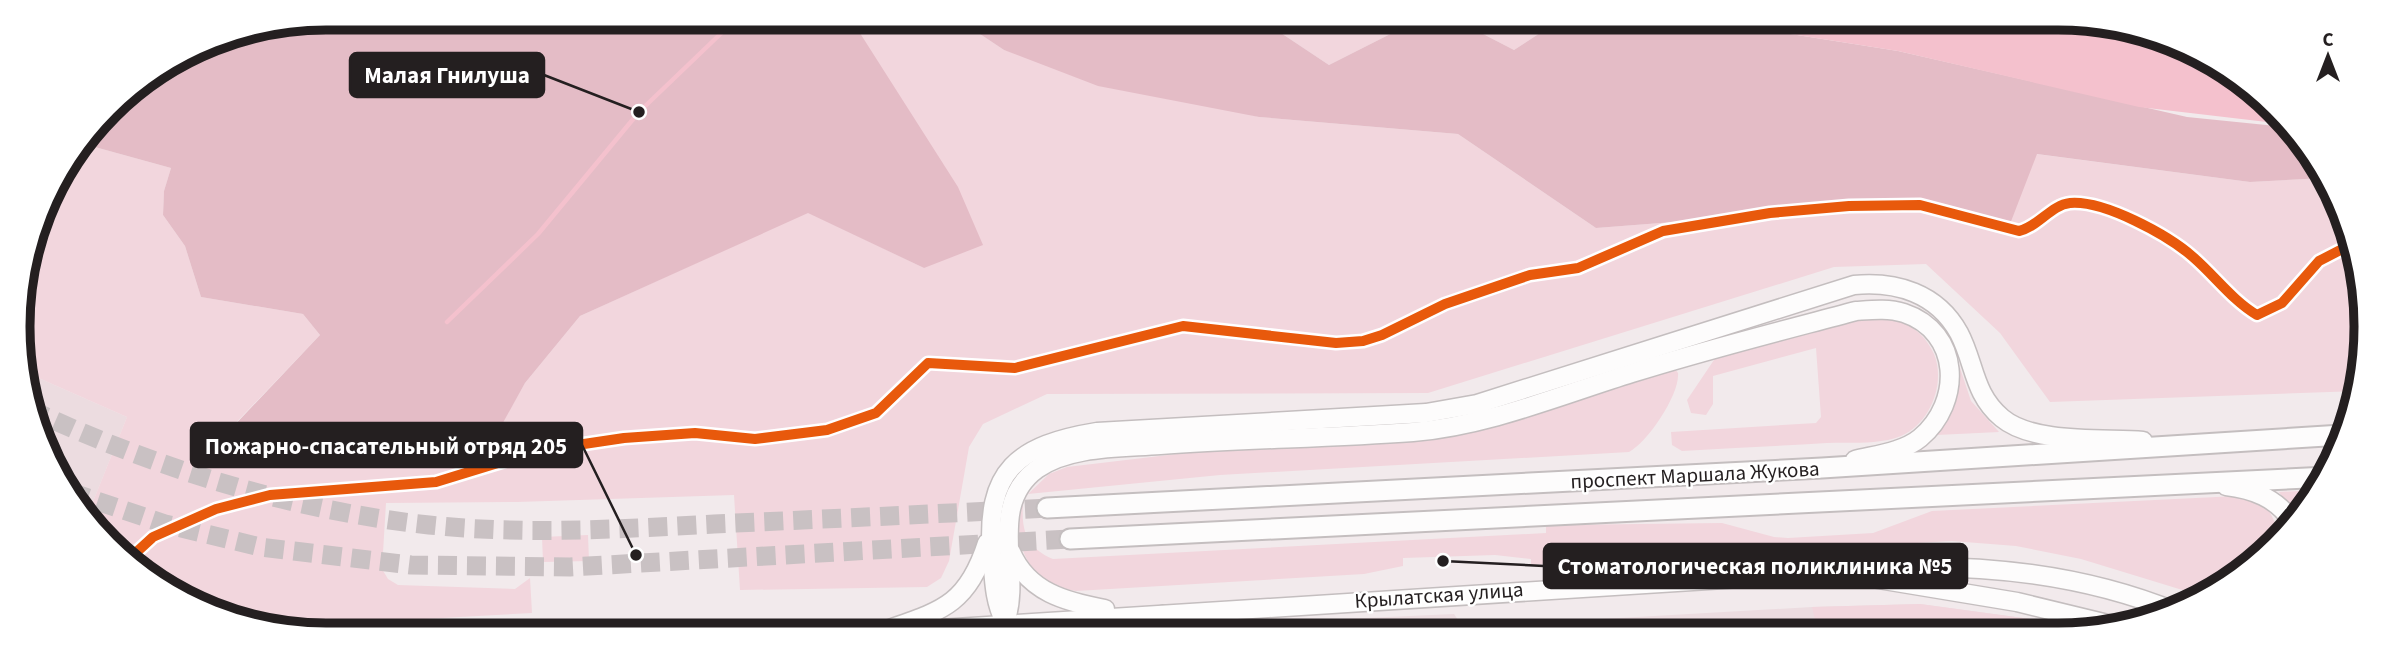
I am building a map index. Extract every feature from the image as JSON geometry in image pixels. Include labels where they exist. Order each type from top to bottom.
[{"type":"main road","points":[[1005,622],[995,598],[999,534],[992,505],[1003,477],[1028,453],[1067,437],[1097,432],[1426,413],[1477,404],[1854,285],[1880,283],[1903,288],[1940,308],[1959,333],[1978,389],[2003,419],[2018,427],[2048,435],[2194,443]]},
{"type":"main road","points":[[907,623],[939,612],[957,600],[977,573],[999,534],[1023,482],[1038,468],[1060,458],[1125,448],[1445,428],[1478,421],[1666,362],[1856,311],[1879,309],[1903,313],[1924,323],[1940,338],[1949,357],[1949,396],[1942,412],[1920,438],[1906,446],[1822,468]]},
{"type":"main road","name":"проспект Маршала Жукова","points":[[1047,509],[1822,468],[2334,435]]},
{"type":"main road","name":"проспект Маршала Жукова","points":[[1070,539],[2312,478]]},
{"type":"main road","points":[[2205,484],[2260,494],[2274,500],[2287,515]]},
{"type":"main road","points":[[999,534],[1019,566],[1044,591],[1062,600],[1132,614]]},
{"type":"main road","name":"Крылатская улица","points":[[994,623],[1825,571],[1955,566],[2056,578],[2158,606]]},
{"type":"main road","points":[[1825,571],[2017,602],[2095,621]]},
{"type":"street","points":[[1163,612],[1164,623]]},
{"type":"shaded area","points":[[307,30],[858,30],[958,187],[983,245],[924,268],[808,213],[580,316],[525,383],[489,448],[386,454],[252,451],[229,431],[320,335],[303,314],[201,297],[185,246],[163,215],[164,191],[171,168],[91,146],[131,103],[178,70],[231,45],[269,35]]},
{"type":"shaded area","points":[[852,30],[974,30],[1004,50],[1259,117],[1458,134],[1596,228],[1918,203],[2009,224],[2036,154],[2250,182],[2314,179],[2339,231],[2349,269],[2354,307],[2354,346],[2347,391],[2050,402],[2000,333],[1926,264],[1834,267],[1428,393],[1047,394],[983,424],[969,447],[949,561],[941,578],[927,587],[740,590],[734,495],[386,503],[382,569],[388,579],[398,585],[515,589],[530,578],[532,613],[388,621],[269,618],[231,608],[195,593],[146,562],[103,522],[91,507],[127,417],[34,376],[30,346],[32,288],[45,231],[60,195],[91,146],[171,168],[164,191],[163,215],[185,246],[201,297],[303,314],[320,335],[229,430],[253,451],[378,454],[488,448],[525,383],[580,316],[808,212],[924,268]]},
{"type":"shaded area","points":[[974,30],[1276,30],[1329,65],[1398,30],[1475,30],[1514,50],[1545,30],[1765,30],[1898,51],[2187,117],[2276,126],[2314,179],[2250,182],[2037,154],[2010,224],[1918,203],[1596,228],[1458,134],[1259,117],[1098,86],[1004,50]]},
{"type":"shaded area","points":[[1276,30],[1398,30],[1329,65]]},
{"type":"shaded area","points":[[1475,30],[1545,30],[1514,50]]},
{"type":"shaded area","points":[[1765,30],[2077,30],[2115,35],[2153,45],[2189,60],[2238,91],[2273,123],[2139,107],[1898,51]]},
{"type":"shaded area","points":[[1880,317],[1912,328],[1930,346],[1934,354],[1938,377],[1933,401],[1920,422],[1911,430],[1883,441],[1682,451],[1672,445],[1671,432],[1816,423],[1821,417],[1816,348],[1713,376],[1713,404],[1706,415],[1691,413],[1687,400],[1716,357],[1857,319]]},
{"type":"shaded area","points":[[1959,365],[1971,401],[1999,432],[1937,435]]},
{"type":"shaded area","points":[[1675,369],[1678,373],[1677,382],[1668,405],[1645,438],[1629,452],[1220,475],[1028,494],[1049,474],[1067,467],[1219,449],[1417,438]]},
{"type":"shaded area","points":[[34,376],[127,417],[91,507],[60,458],[52,440]]},
{"type":"shaded area","points":[[2304,491],[2291,509],[2279,492]]},
{"type":"shaded area","points":[[2237,496],[2268,509],[2277,526],[2238,562],[2190,592],[2081,559],[2016,546],[1952,541],[1531,565],[1531,559],[1495,555],[1403,558],[1403,566],[1364,574],[1076,591],[1060,587],[1036,571],[1022,548],[1019,534],[1023,504],[1023,522],[1028,538],[1037,550],[1053,559],[1546,533],[1546,525],[1722,523],[1774,537],[1788,538],[1873,533],[1932,511]]},
{"type":"shaded area","points":[[588,535],[589,561],[543,562],[542,537]]},
{"type":"shaded area","points":[[1920,604],[2060,623],[1531,623],[1812,607]]},
{"type":"shaded area","points":[[1920,604],[2060,623],[1816,623],[1812,607]]},
{"type":"shaded area","points":[[1454,614],[1460,623],[1253,623]]},
{"type":"waterway","points":[[447,322],[538,234],[639,112],[725,30]]},
{"type":"tunnel","points":[[43,415],[125,450],[224,484],[326,509],[429,525],[500,530],[607,529],[1047,508]]},
{"type":"tunnel","points":[[84,497],[165,524],[260,547],[411,565],[570,567],[1070,539]]},
{"type":"cycle path","points":[[135,553],[153,537],[216,509],[270,495],[436,482],[537,451],[624,438],[695,433],[755,439],[827,430],[876,413],[928,363],[1015,368],[1183,326],[1336,343],[1363,341],[1382,335],[1445,304],[1530,275],[1578,268],[1663,231],[1770,213],[1849,206],[1920,205],[2019,231],[2063,205],[2070,203],[2100,207],[2152,229],[2182,248],[2257,315],[2282,303],[2319,261],[2344,248]]},
{"type":"place","name":"Малая Гнилуша","points":[[639,112]]},
{"type":"place","name":"Пожарно-спасательный отряд 205","points":[[636,555]]},
{"type":"place","name":"Стоматологическая поликлиника №5","points":[[1443,561]]}]
